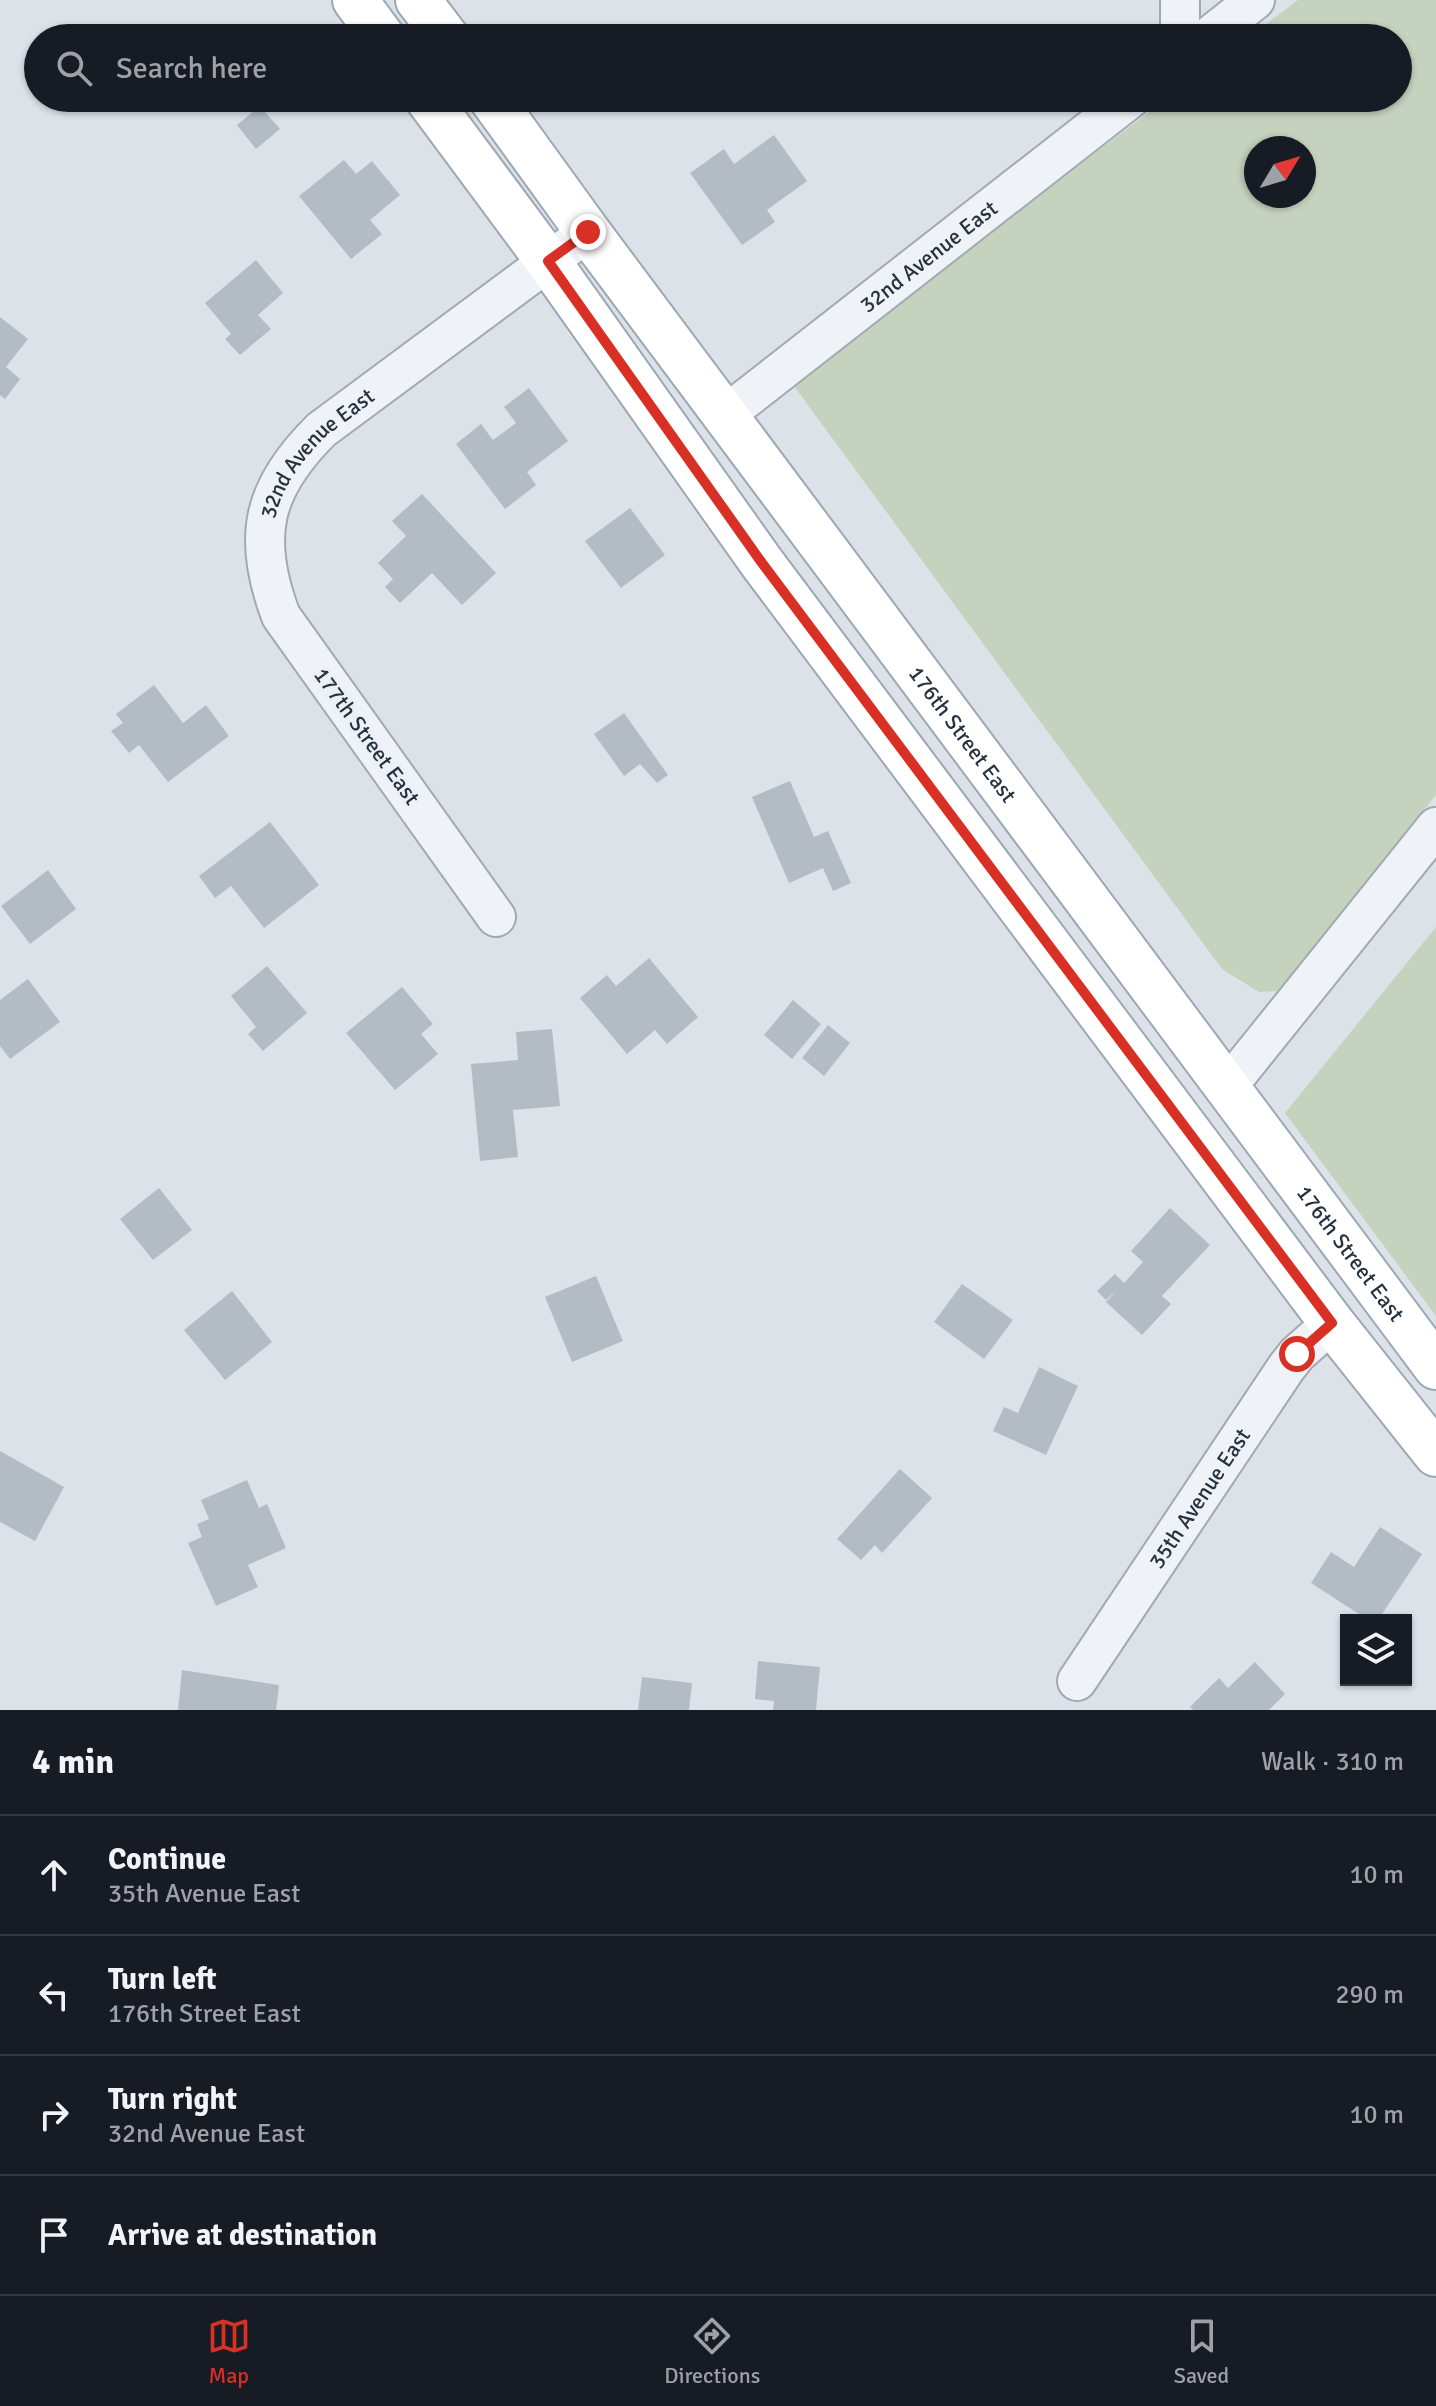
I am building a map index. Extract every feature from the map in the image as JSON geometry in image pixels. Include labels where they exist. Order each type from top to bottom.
[{"type":"main road","points":[[355,0],[373,24]]},
{"type":"main road","points":[[418,0],[436,24]]},
{"type":"main road","points":[[437,112],[548,261],[762,563],[1332,1323],[1436,1454]]},
{"type":"main road","name":"176th Street East","points":[[501,112],[1436,1367]]},
{"type":"street","points":[[1180,0],[1180,24]]},
{"type":"street","points":[[1225,24],[1255,0]]},
{"type":"street","name":"32nd Avenue East","points":[[725,415],[1113,112]]},
{"type":"street","name":"32nd Avenue East","points":[[265,545],[274,491],[290,464],[321,430],[588,232]]},
{"type":"street","name":"177th Street East","points":[[265,545],[270,586],[281,616],[496,917]]},
{"type":"street","points":[[1227,1087],[1436,827]]},
{"type":"street","name":"35th Avenue East","points":[[1077,1681],[1286,1368],[1332,1323]]},
{"type":"green space","points":[[1298,0],[1436,0],[1436,795],[1278,991],[1259,992],[1222,969],[791,382],[1149,112],[1412,112],[1412,24],[1266,24]]},
{"type":"green space","points":[[1436,927],[1436,1316],[1285,1113]]},
{"type":"building","points":[[253,112],[265,112],[280,129],[256,149],[237,125]]},
{"type":"building","points":[[774,135],[807,181],[767,210],[775,222],[742,245],[690,173],[724,149],[734,164]]},
{"type":"building","points":[[344,160],[356,174],[372,161],[400,195],[370,220],[382,234],[351,259],[299,196]]},
{"type":"building","points":[[256,260],[283,293],[258,315],[271,329],[240,355],[225,339],[231,334],[205,303]]},
{"type":"building","points":[[0,317],[28,339],[6,367],[20,379],[5,399],[0,395]]},
{"type":"building","points":[[529,388],[568,441],[527,472],[536,485],[505,509],[456,444],[481,424],[493,440],[516,423],[504,407]]},
{"type":"building","points":[[422,494],[496,573],[462,605],[432,573],[400,603],[385,587],[393,579],[378,563],[406,536],[392,521]]},
{"type":"building","points":[[630,508],[665,555],[621,588],[585,541]]},
{"type":"building","points":[[154,685],[183,723],[206,705],[229,736],[168,782],[139,745],[129,753],[111,731],[123,723],[116,714]]},
{"type":"building","points":[[624,713],[668,775],[657,783],[640,764],[624,776],[594,734]]},
{"type":"building","points":[[790,781],[814,837],[828,831],[851,883],[833,891],[823,868],[789,883],[752,797]]},
{"type":"building","points":[[270,822],[319,885],[264,928],[231,886],[215,898],[199,876]]},
{"type":"building","points":[[48,870],[76,909],[30,944],[1,906]]},
{"type":"building","points":[[649,958],[698,1017],[667,1044],[655,1030],[627,1054],[580,998],[607,975],[616,986]]},
{"type":"building","points":[[267,966],[307,1013],[263,1051],[248,1034],[256,1027],[231,996]]},
{"type":"building","points":[[28,979],[60,1022],[10,1059],[0,1046],[0,1000]]},
{"type":"building","points":[[402,987],[433,1024],[421,1034],[438,1054],[395,1090],[346,1033]]},
{"type":"building","points":[[793,1000],[821,1024],[792,1059],[764,1035]]},
{"type":"building","points":[[828,1025],[850,1043],[824,1076],[802,1058]]},
{"type":"building","points":[[552,1029],[560,1106],[513,1110],[518,1157],[480,1161],[471,1064],[518,1060],[516,1032]]},
{"type":"building","points":[[159,1188],[192,1230],[153,1260],[120,1219]]},
{"type":"building","points":[[1170,1208],[1210,1245],[1162,1296],[1171,1304],[1142,1335],[1106,1302],[1117,1290],[1106,1300],[1097,1291],[1115,1274],[1124,1283],[1143,1262],[1131,1251]]},
{"type":"building","points":[[596,1276],[623,1341],[572,1362],[545,1297]]},
{"type":"building","points":[[962,1284],[1013,1320],[984,1359],[934,1322]]},
{"type":"building","points":[[232,1291],[272,1342],[225,1380],[184,1330]]},
{"type":"building","points":[[1039,1367],[1078,1386],[1046,1455],[993,1431],[1004,1407],[1018,1413]]},
{"type":"building","points":[[0,1451],[64,1487],[35,1541],[0,1522]]},
{"type":"building","points":[[900,1469],[932,1498],[882,1553],[875,1545],[861,1560],[837,1539]]},
{"type":"building","points":[[247,1480],[259,1508],[267,1504],[286,1548],[248,1565],[258,1587],[216,1606],[188,1543],[202,1537],[197,1524],[209,1519],[201,1500]]},
{"type":"building","points":[[1380,1527],[1422,1554],[1382,1614],[1359,1614],[1311,1583],[1331,1552],[1354,1567]]},
{"type":"building","points":[[758,1661],[820,1667],[816,1710],[773,1710],[774,1701],[755,1699]]},
{"type":"building","points":[[1255,1662],[1285,1694],[1269,1710],[1193,1710],[1190,1707],[1219,1678],[1228,1688]]},
{"type":"building","points":[[182,1670],[279,1685],[276,1710],[178,1710]]},
{"type":"building","points":[[642,1677],[692,1683],[689,1710],[638,1710]]},
{"type":"route","points":[[588,232],[548,261],[762,563],[1332,1323],[1297,1354]]}]
